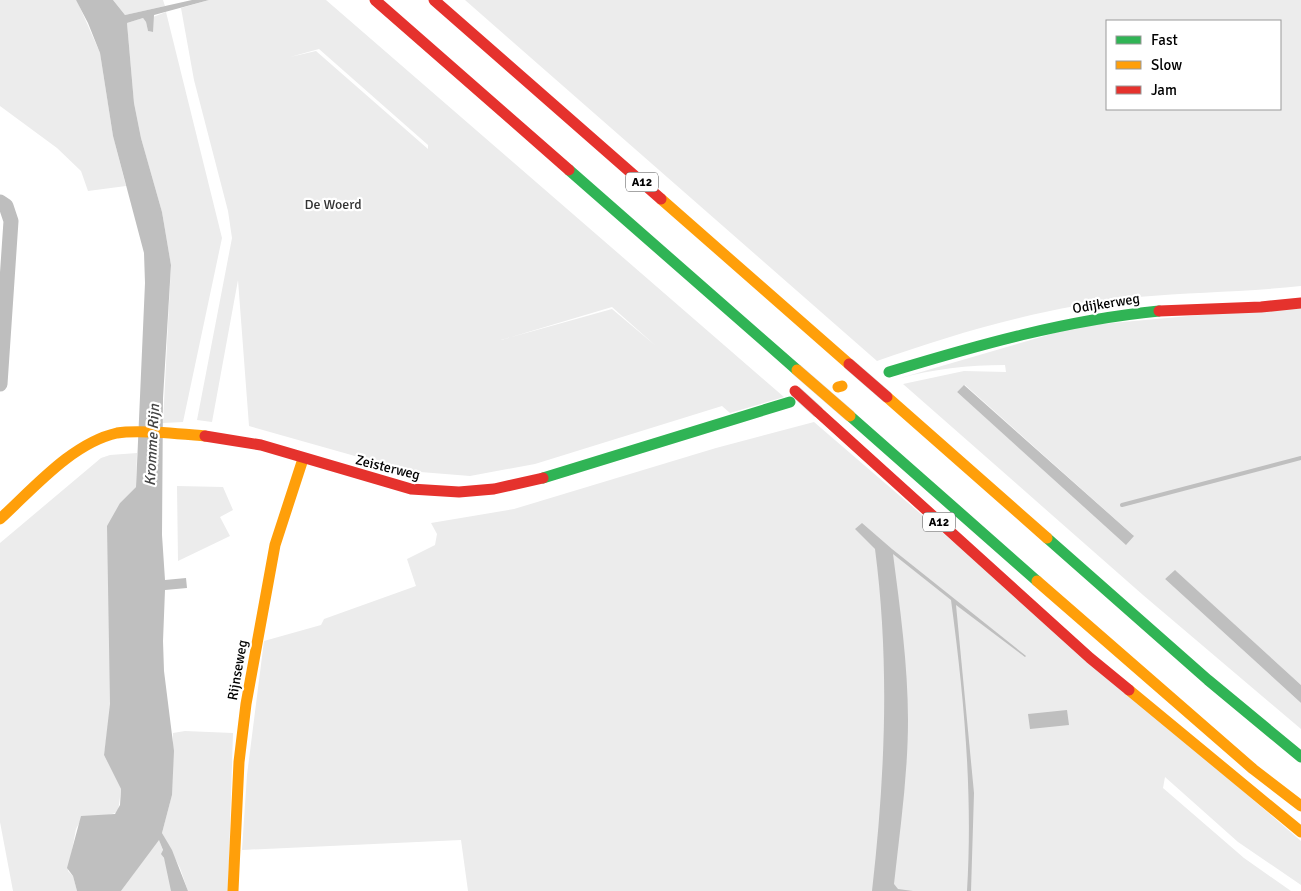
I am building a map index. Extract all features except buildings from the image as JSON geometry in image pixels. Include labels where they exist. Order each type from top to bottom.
[{"type":"main road","name":"A12","points":[[375,0],[1105,641],[1253,769],[1301,806]]},
{"type":"main road","name":"A12","points":[[434,0],[1100,586],[1301,757]]},
{"type":"main road","name":"Odijkerweg","points":[[889,372],[1001,338],[1139,312],[1301,303]]},
{"type":"main road","name":"A12","points":[[765,343],[790,388],[1060,632],[1301,832]]},
{"type":"main road","name":"Zeisterweg","points":[[0,519],[88,442],[113,434],[169,433],[225,438],[261,446],[411,489],[430,492],[494,490],[558,474],[790,388]]},
{"type":"main road","name":"Rijnseweg","points":[[233,891],[239,762],[246,704],[275,545],[303,459]]},
{"type":"street","points":[[0,202],[6,206],[10,221],[4,267],[0,384]]},
{"type":"green space","points":[[0,0],[76,0],[100,53],[113,136],[126,186],[88,191],[81,171],[57,148],[0,106]]},
{"type":"green space","points":[[113,0],[163,0],[165,6],[125,15]]},
{"type":"green space","name":"De Woerd","points":[[209,0],[326,0],[784,397],[730,413],[722,406],[535,464],[470,476],[408,471],[249,426],[238,280],[212,422],[197,420],[232,238],[228,211],[194,80],[181,8]],"holes":[[[319,49],[428,145],[428,149],[316,51],[290,57]],[[612,307],[656,346],[612,309],[501,340]]]},
{"type":"green space","points":[[465,0],[1301,0],[1301,286],[1105,301],[1039,313],[941,340],[877,361]]},
{"type":"green space","points":[[166,12],[222,238],[183,422],[163,423],[171,265],[162,212],[141,138],[134,103],[127,23],[143,18],[148,31],[153,32],[153,17]]},
{"type":"green space","points":[[1301,306],[1301,685],[1176,571],[1165,579],[1301,703],[1301,729],[1143,595],[903,384],[964,371],[1006,372],[1005,365],[951,368],[897,379],[1079,326]],"holes":[[[965,385],[1133,535],[1126,544],[957,392]]]},
{"type":"green space","points":[[814,422],[1301,841],[1301,885],[1238,842],[1165,777],[1163,788],[1244,858],[1291,891],[468,891],[461,840],[242,850],[247,775],[264,641],[321,625],[324,619],[416,586],[407,559],[435,545],[437,534],[431,523],[514,509],[716,448]]},
{"type":"green space","points":[[137,453],[136,487],[120,503],[108,565],[111,647],[110,713],[104,755],[121,789],[118,812],[106,816],[83,816],[76,829],[68,871],[73,876],[77,891],[13,891],[0,822],[0,543],[101,458],[110,455]]},
{"type":"green space","points":[[177,486],[223,487],[233,510],[220,517],[230,536],[178,561]]},
{"type":"green space","points":[[185,731],[233,733],[228,891],[188,891],[180,868],[162,833],[172,795],[173,733]]},
{"type":"green space","points":[[159,839],[163,851],[162,855],[182,891],[121,891]]},
{"type":"water","name":"Kromme Rijn","points":[[76,0],[113,0],[125,15],[192,0],[209,0],[154,15],[153,32],[148,31],[143,18],[127,23],[134,103],[141,138],[162,212],[171,265],[163,398],[162,535],[165,580],[186,578],[187,588],[165,590],[164,671],[174,751],[172,795],[162,833],[172,850],[188,891],[171,891],[164,858],[161,854],[163,850],[159,840],[121,891],[77,891],[73,876],[67,868],[81,816],[115,814],[120,805],[121,789],[104,755],[110,704],[107,526],[120,503],[136,487],[145,283],[144,253],[113,136],[100,53]]},
{"type":"water","points":[[964,385],[1134,536],[1126,545],[957,392]]},
{"type":"water","points":[[862,523],[1026,656],[956,605],[974,793],[971,891],[967,891],[969,818],[966,745],[951,600],[893,554],[901,616],[908,699],[908,741],[905,782],[894,884],[898,889],[913,891],[872,891],[883,763],[883,634],[875,549],[855,529]]},
{"type":"water","points":[[1175,570],[1301,685],[1301,703],[1165,579]]},
{"type":"water","points":[[1067,710],[1069,725],[1030,729],[1028,714]]},
{"type":"waterway","points":[[1122,505],[1301,458]]},
{"type":"traffic: fast","points":[[569,170],[797,370]]},
{"type":"traffic: fast","points":[[889,372],[989,343],[1056,327],[1159,311]]},
{"type":"traffic: fast","points":[[543,478],[790,402]]},
{"type":"traffic: fast","points":[[850,416],[1037,581]]},
{"type":"traffic: fast","points":[[1047,538],[1208,680],[1301,757]]},
{"type":"traffic: slow","points":[[661,199],[849,364]]},
{"type":"traffic: slow","points":[[797,370],[850,416]]},
{"type":"traffic: slow","points":[[838,387],[842,386]]},
{"type":"traffic: slow","points":[[887,397],[1047,538]]},
{"type":"traffic: slow","points":[[0,519],[54,468],[84,446],[100,438],[117,433],[137,431],[205,436]]},
{"type":"traffic: slow","points":[[233,891],[239,762],[246,704],[275,545],[303,459]]},
{"type":"traffic: slow","points":[[1037,581],[1253,769],[1301,806]]},
{"type":"traffic: slow","points":[[1129,690],[1301,832]]},
{"type":"traffic: jam","points":[[375,0],[569,170]]},
{"type":"traffic: jam","points":[[434,0],[661,199]]},
{"type":"traffic: jam","points":[[1159,311],[1261,307],[1301,303]]},
{"type":"traffic: jam","points":[[849,364],[887,397]]},
{"type":"traffic: jam","points":[[795,391],[818,412]]},
{"type":"traffic: jam","points":[[818,412],[1090,658],[1129,690]]},
{"type":"traffic: jam","points":[[205,436],[261,445],[411,489],[459,492],[494,489],[543,478]]}]
